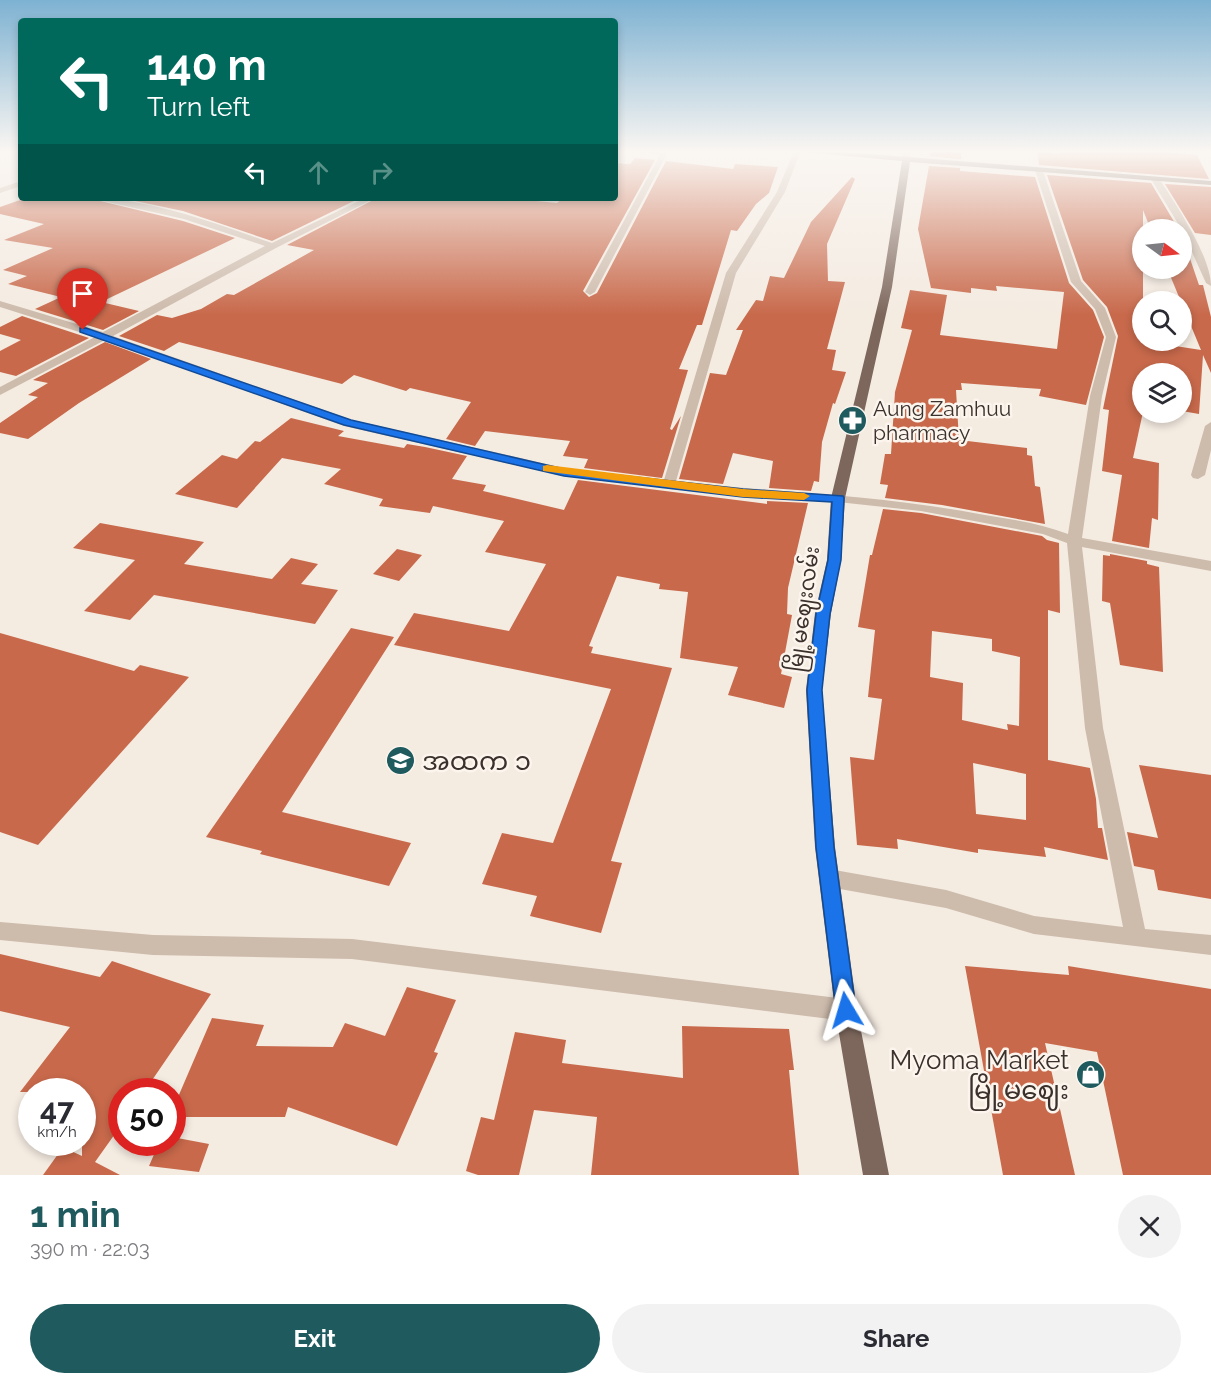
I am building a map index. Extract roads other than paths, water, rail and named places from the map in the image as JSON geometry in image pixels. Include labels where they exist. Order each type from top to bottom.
[{"type":"main road","name":"မြို့မဈေးလမ်း","points":[[876,1175],[846,1010],[829,878],[814,690],[823,614],[834,560],[838,498],[887,287],[899,205]]},
{"type":"street","points":[[127,205],[186,217],[273,246]]},
{"type":"street","points":[[0,392],[273,246],[357,205]]},
{"type":"street","points":[[590,292],[637,205]]},
{"type":"street","points":[[669,484],[731,273],[773,205]]},
{"type":"street","points":[[1051,205],[1076,282],[1100,308],[1111,337],[1096,396],[1074,541],[1094,728],[1136,938]]},
{"type":"street","points":[[1172,205],[1211,283]]},
{"type":"street","points":[[0,304],[104,336],[348,423],[564,472],[743,493],[838,498],[921,507],[1046,530],[1074,541],[1211,566]]},
{"type":"street","points":[[1198,474],[1211,426]]},
{"type":"street","points":[[829,878],[946,899],[1034,925],[1211,945]]},
{"type":"street","points":[[0,931],[153,945],[352,949],[846,1010]]},
{"type":"place","name":"Aung Zamhuu pharmacy","points":[[852,420]]},
{"type":"place","name":"အထက ၁","points":[[401,761]]},
{"type":"place","name":"Myoma Market မြို့မဈေး","points":[[1090,1075]]}]
